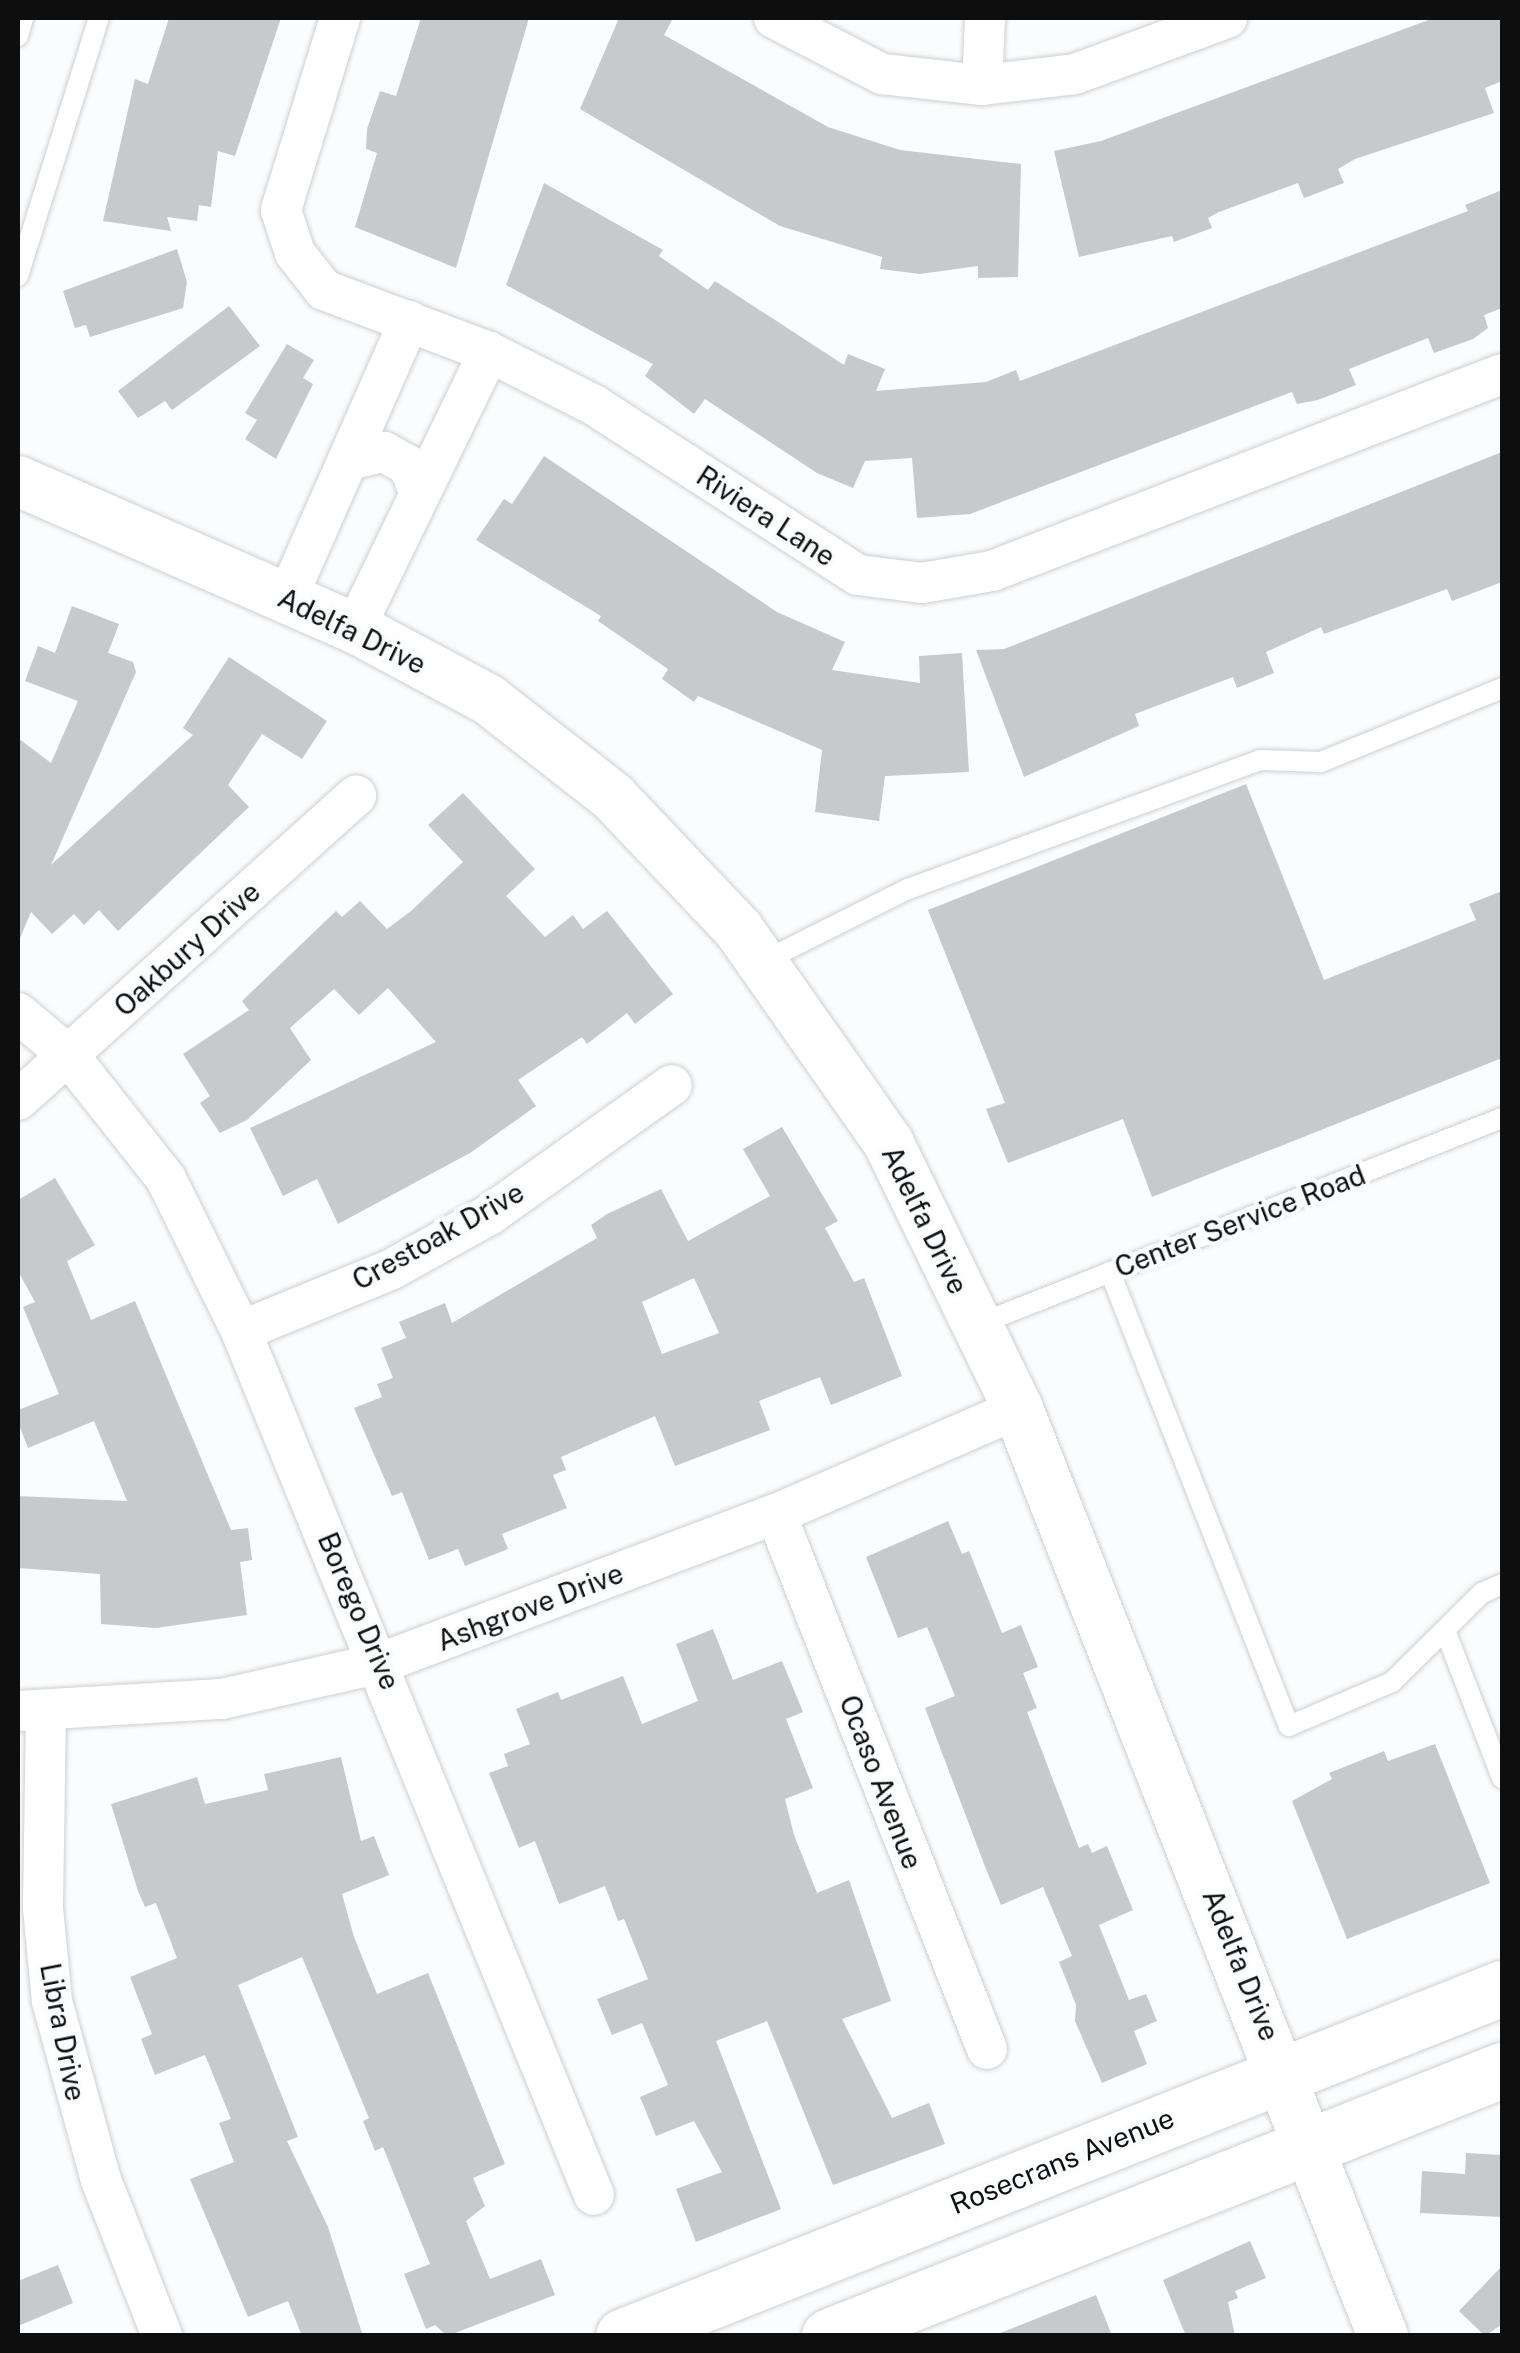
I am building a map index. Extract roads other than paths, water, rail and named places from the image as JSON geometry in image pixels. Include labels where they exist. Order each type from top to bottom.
[{"type":"main road","name":"Rosecrans Avenue","points":[[623,2336],[1502,1988]]},
{"type":"main road","points":[[829,2336],[1502,2070]]},
{"type":"street","name":"Riviera Lane","points":[[340,18],[282,210],[294,253],[324,290],[489,352],[594,406],[858,575],[922,583],[992,572],[1502,374]]},
{"type":"street","points":[[774,18],[882,74],[982,85],[1075,74],[1227,18]]},
{"type":"street","points":[[982,85],[984,18]]},
{"type":"street","points":[[286,598],[410,321]]},
{"type":"street","points":[[355,628],[489,352]]},
{"type":"street","points":[[348,460],[384,452],[410,466],[420,494]]},
{"type":"street","name":"Adelfa Drive","points":[[18,481],[355,628],[489,700],[613,797],[762,962],[888,1142],[1018,1409],[1285,2073],[1384,2336]]},
{"type":"street","name":"Oakbury Drive","points":[[18,1100],[356,796]]},
{"type":"street","name":"Borego Drive","points":[[18,1013],[69,1056],[166,1179],[241,1331],[381,1662],[594,2195]]},
{"type":"street","name":"Crestoak Drive","points":[[241,1331],[392,1269],[490,1215],[672,1085]]},
{"type":"street","name":"Ashgrove Drive","points":[[32,1712],[222,1699],[381,1662],[776,1514],[1018,1409]]},
{"type":"street","name":"Ocaso Avenue","points":[[776,1514],[986,2049]]},
{"type":"street","name":"Libra Drive","points":[[32,1712],[52,2002],[101,2180],[162,2336]]},
{"type":"lane","points":[[18,36],[23,18]]},
{"type":"lane","points":[[18,276],[99,18]]},
{"type":"lane","points":[[762,962],[908,889],[1260,760],[1320,762],[1502,688]]},
{"type":"lane","name":"Center Service Road","points":[[977,1324],[1502,1118]]},
{"type":"lane","points":[[1110,1272],[1289,1726],[1392,1682],[1482,1592],[1502,1584]]},
{"type":"lane","points":[[1445,1630],[1502,1778]]}]
